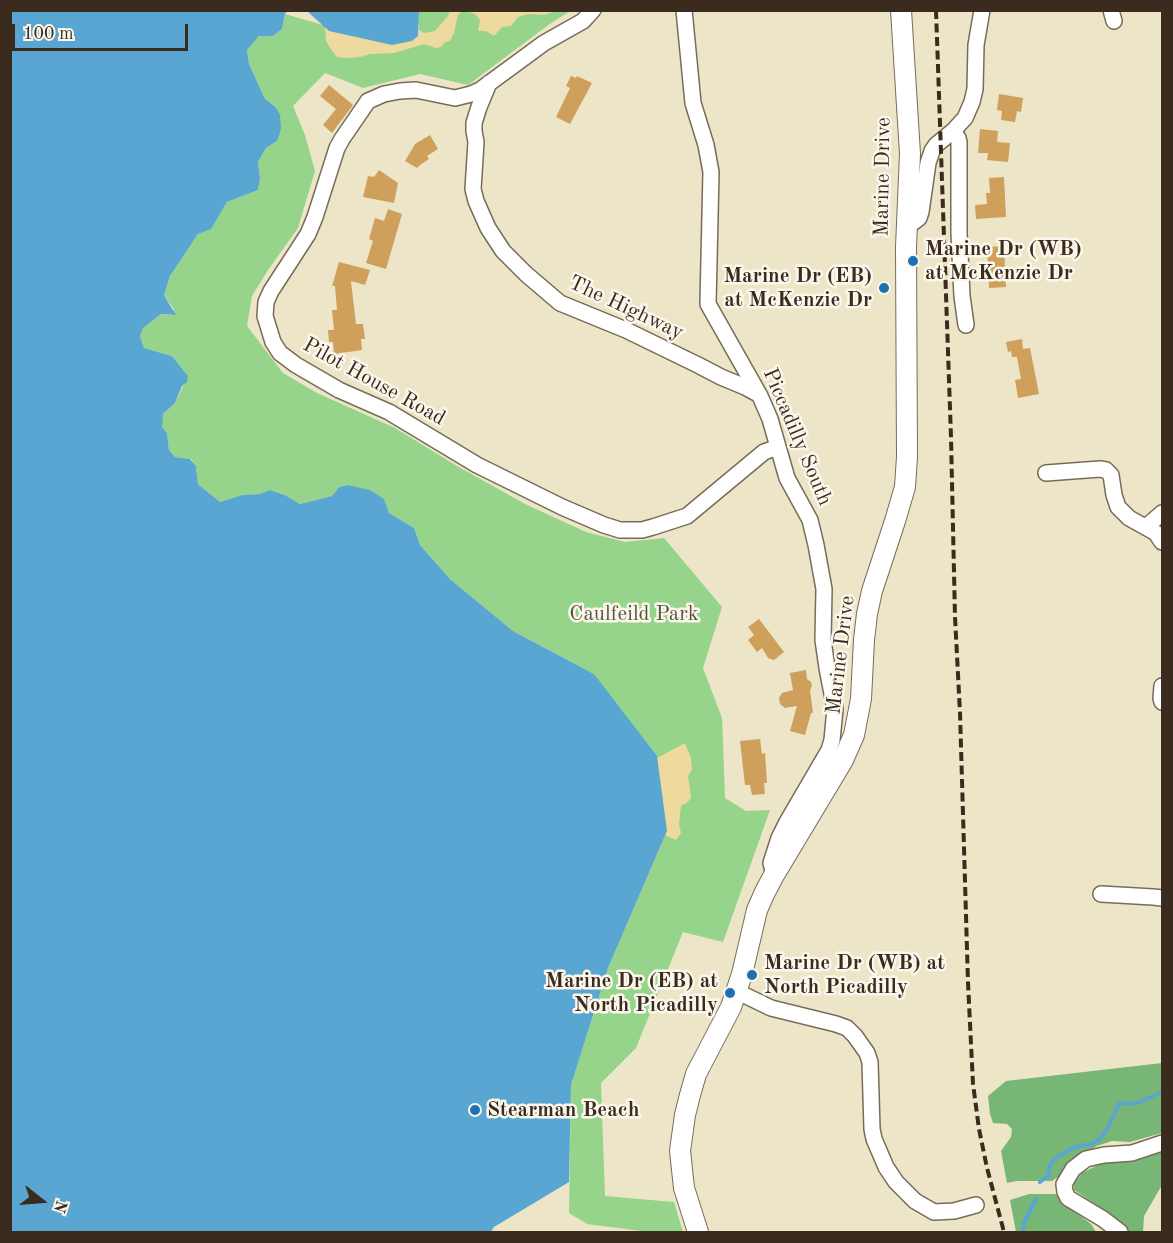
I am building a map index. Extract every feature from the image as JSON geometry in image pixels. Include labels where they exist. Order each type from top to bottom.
[{"type":"main road","name":"Marine Drive","points":[[698,1233],[684,1188],[680,1150],[685,1115],[696,1074],[731,1007],[742,974],[757,910],[774,874],[843,760],[854,735],[861,699],[867,614],[872,591],[896,521],[904,487],[907,457],[906,247],[910,154],[901,10]]},
{"type":"street","points":[[455,98],[471,94],[490,82],[544,43],[583,21],[593,10]]},
{"type":"street","name":"Piccadilly South","points":[[684,10],[693,102],[711,172],[708,304],[770,418],[787,478],[810,520],[824,589],[824,640],[835,720],[829,750],[787,822],[775,850],[771,863],[774,874]]},
{"type":"street","points":[[907,227],[919,218],[921,212],[928,163],[932,151],[965,118],[972,102],[982,10]]},
{"type":"street","name":"The Highway","points":[[474,131],[476,115],[490,82]]},
{"type":"street","name":"Pilot House Road","points":[[455,98],[416,90],[384,94],[368,101],[337,148],[308,234],[266,302],[265,316],[273,342],[280,352],[303,369],[339,390],[389,412],[477,465],[583,517],[620,530],[642,530],[687,516],[764,453],[778,447]]},
{"type":"street","name":"The Highway","points":[[455,98],[466,111],[474,131],[476,142],[473,189],[476,201],[488,228],[503,251],[526,274],[560,303],[626,330],[760,396]]},
{"type":"street","points":[[952,131],[959,142],[959,233],[966,325]]},
{"type":"street","points":[[1046,473],[1106,470],[1111,475],[1118,507],[1129,518],[1155,533],[1162,542]]},
{"type":"street","points":[[1146,527],[1162,513]]},
{"type":"street","points":[[1162,686],[1162,702]]},
{"type":"street","points":[[1101,894],[1162,898]]},
{"type":"street","points":[[736,991],[771,1008],[847,1028],[867,1053],[870,1062],[874,1139],[886,1167],[896,1182],[915,1201],[934,1212],[954,1211],[976,1205]]},
{"type":"street","points":[[1120,1233],[1103,1219],[1068,1198],[1064,1184],[1073,1169],[1086,1160],[1104,1155],[1132,1153],[1162,1143]]},
{"type":"green space","name":"Caulfeild Park","points":[[570,11],[468,85],[420,74],[363,88],[325,73],[293,106],[305,135],[315,171],[298,228],[252,296],[247,326],[283,373],[317,393],[395,428],[527,505],[586,532],[625,542],[664,538],[722,607],[703,668],[722,718],[725,798],[746,811],[770,810],[723,942],[683,932],[636,1048],[601,1083],[605,1196],[674,1202],[683,1232],[649,1232],[587,1224],[569,1213],[571,1085],[608,968],[667,831],[594,674],[513,631],[451,580],[420,545],[414,528],[389,513],[384,499],[370,491],[348,485],[339,487],[332,496],[300,504],[285,495],[270,490],[220,502],[198,484],[196,466],[191,459],[175,457],[169,450],[167,433],[161,427],[163,414],[175,403],[188,376],[172,356],[144,348],[140,336],[143,328],[161,314],[171,315],[174,309],[164,295],[170,276],[198,234],[211,228],[227,202],[258,190],[260,179],[258,162],[266,148],[277,141],[276,106],[265,99],[249,64],[247,50],[259,36],[273,36],[282,29],[285,14],[392,45],[418,36],[419,12]]},
{"type":"green space","points":[[1162,1063],[1162,1133],[1130,1142],[1112,1141],[1097,1146],[1075,1159],[1062,1174],[1052,1181],[1007,1183],[1001,1151],[1011,1137],[1012,1129],[1007,1124],[993,1123],[988,1096],[1006,1081]]},
{"type":"green space","points":[[1162,1151],[1162,1185],[1144,1216],[1143,1232],[1130,1232],[1074,1190],[1074,1184],[1082,1173],[1104,1162],[1136,1160]]},
{"type":"green space","points":[[1029,1194],[1056,1194],[1091,1224],[1096,1232],[1016,1232],[1010,1200]]},
{"type":"sand","points":[[330,10],[419,23],[419,30],[424,33],[435,31],[450,11],[464,11],[458,14],[450,41],[445,42],[441,47],[436,48],[424,44],[394,53],[349,58],[337,57],[326,41],[324,16]]},
{"type":"sand","points":[[465,11],[556,11],[544,15],[529,14],[518,17],[511,26],[502,27],[494,36],[486,31],[478,31],[480,20],[475,14]]},
{"type":"sand","points":[[685,743],[691,758],[692,770],[688,776],[691,797],[681,806],[679,824],[681,833],[676,840],[665,835],[657,758]]},
{"type":"water","points":[[10,11],[287,11],[282,29],[273,36],[259,36],[247,50],[249,64],[265,99],[275,106],[280,115],[281,129],[277,141],[266,148],[258,162],[260,179],[258,190],[227,202],[211,229],[198,234],[170,276],[164,295],[176,315],[161,314],[143,328],[140,336],[144,348],[172,356],[188,376],[175,403],[163,414],[162,427],[167,433],[169,450],[175,457],[190,459],[196,466],[198,484],[220,502],[270,490],[285,495],[300,504],[332,496],[339,487],[348,485],[370,490],[384,499],[389,513],[414,528],[420,545],[451,580],[513,631],[594,674],[657,756],[667,831],[608,968],[571,1085],[569,1182],[494,1227],[491,1232],[11,1232]]},
{"type":"water","points":[[307,11],[421,11],[418,36],[412,41],[392,45],[329,31]]},
{"type":"building","points":[[571,76],[576,78],[577,76],[592,83],[570,124],[556,117],[570,88],[566,86]]},
{"type":"building","points":[[329,85],[353,105],[332,133],[323,125],[336,109],[320,96]]},
{"type":"building","points":[[999,94],[1023,98],[1021,112],[1017,111],[1015,122],[1001,120],[1002,111],[997,110]]},
{"type":"building","points":[[980,129],[998,131],[997,142],[1010,143],[1008,162],[987,160],[988,153],[978,153]]},
{"type":"building","points":[[430,135],[438,149],[427,156],[429,159],[417,168],[405,161],[415,144]]},
{"type":"building","points":[[379,170],[398,183],[394,203],[363,197],[368,176],[374,177]]},
{"type":"building","points":[[1004,177],[1006,217],[976,219],[975,205],[987,204],[986,193],[990,193],[989,178]]},
{"type":"building","points":[[388,209],[402,214],[386,269],[366,263],[373,241],[369,239],[375,218],[384,221]]},
{"type":"building","points":[[1004,246],[1006,287],[989,288],[987,247]]},
{"type":"building","points":[[339,262],[370,270],[365,285],[351,281],[356,324],[363,324],[365,339],[361,339],[362,350],[334,354],[333,342],[329,342],[328,330],[334,330],[332,310],[337,310],[335,286],[332,286]]},
{"type":"building","points":[[1022,339],[1023,349],[1030,348],[1039,394],[1018,398],[1015,380],[1021,379],[1017,357],[1012,357],[1011,351],[1008,352],[1006,342]]},
{"type":"building","points":[[759,619],[784,652],[774,660],[768,658],[762,648],[757,652],[748,640],[754,635],[748,627]]},
{"type":"building","points":[[806,670],[807,679],[812,686],[810,690],[813,713],[811,713],[805,735],[790,731],[797,706],[785,708],[780,704],[779,698],[782,693],[793,690],[790,673]]},
{"type":"building","points":[[760,739],[762,754],[765,753],[767,783],[764,783],[765,794],[752,795],[750,785],[745,785],[740,741]]},
{"type":"waterway","points":[[1040,1182],[1048,1176],[1050,1165],[1057,1157],[1073,1148],[1099,1140],[1108,1128],[1119,1104],[1135,1104],[1162,1092]]},
{"type":"waterway","points":[[1023,1232],[1024,1223],[1036,1199]]},
{"type":"railway","points":[[936,10],[955,617],[973,1084],[987,1168],[1004,1232]]},
{"type":"place","name":"Marine Dr (WB) at McKenzie Dr","points":[[913,261]]},
{"type":"place","name":"Marine Dr (EB) at McKenzie Dr","points":[[884,288]]},
{"type":"place","name":"Marine Dr (WB) at North Picadilly","points":[[752,975]]},
{"type":"place","name":"Marine Dr (EB) at North Picadilly","points":[[730,993]]},
{"type":"place","name":"Stearman Beach","points":[[475,1110]]}]
